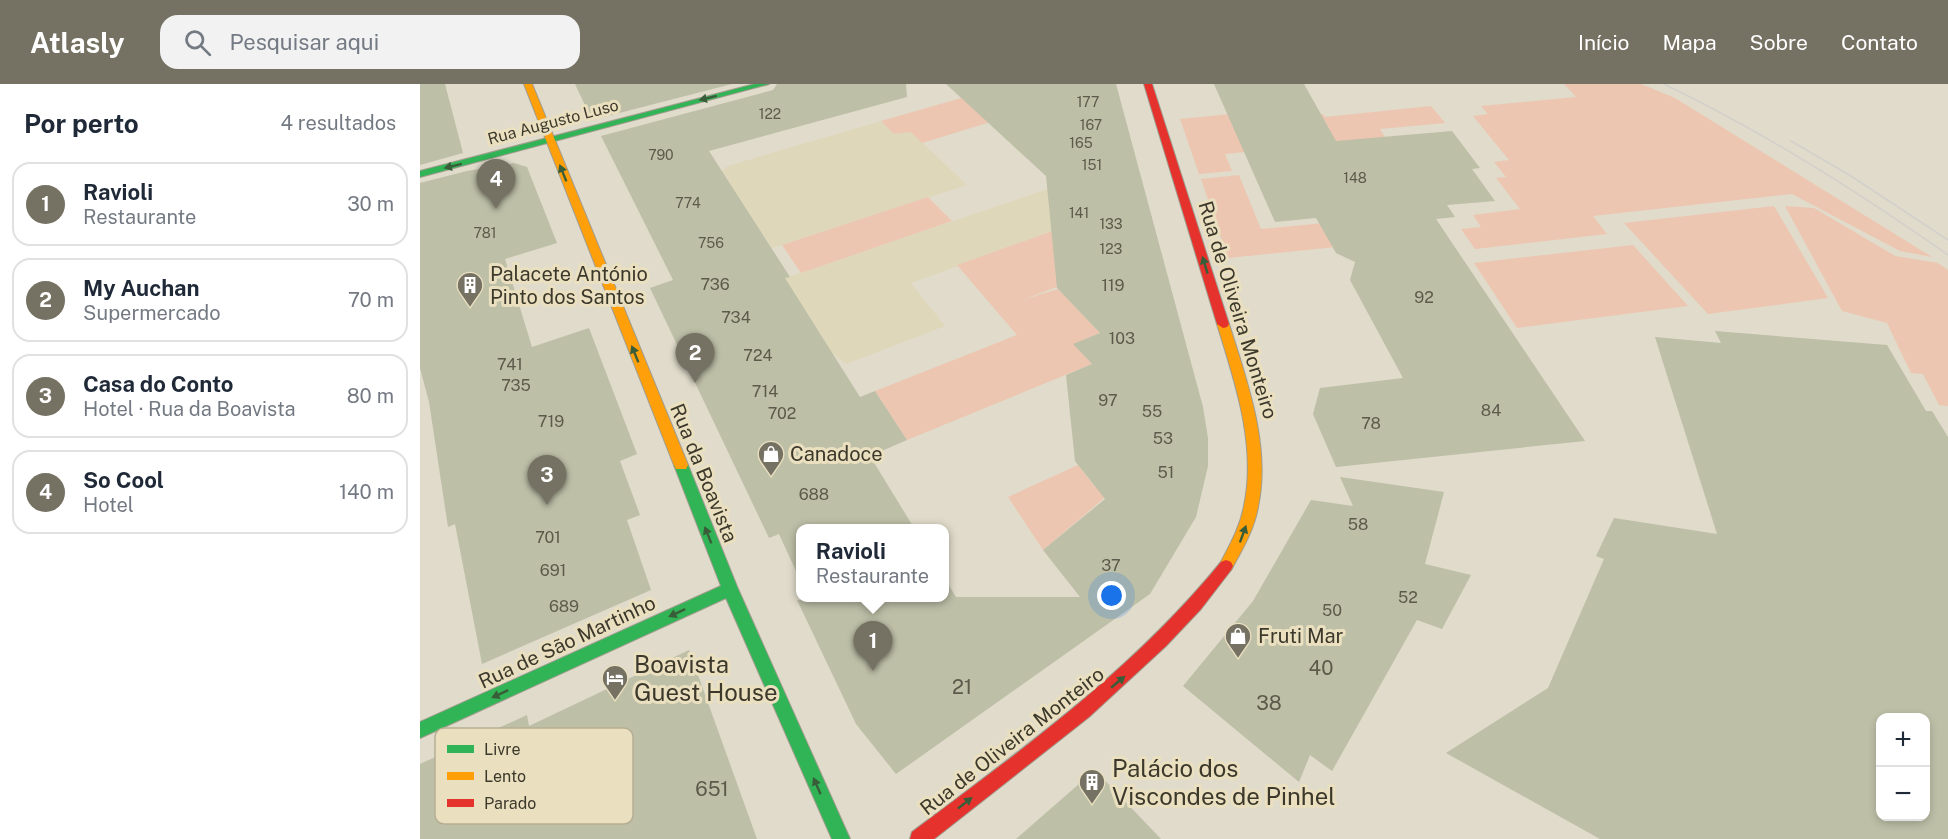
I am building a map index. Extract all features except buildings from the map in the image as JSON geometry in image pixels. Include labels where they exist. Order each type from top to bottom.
[{"type":"street","name":"Rua da Boavista","points":[[528,84],[730,589],[841,839]]},
{"type":"street","name":"Rua Augusto Luso","points":[[420,174],[765,84]]},
{"type":"street","name":"Rua de Oliveira Monteiro","points":[[919,839],[1120,681],[1168,636],[1223,571],[1242,539],[1252,504],[1257,469],[1256,436],[1249,406],[1148,84]]},
{"type":"street","name":"Rua de São Martinho","points":[[420,730],[730,589]]},
{"type":"shaded area","points":[[1010,84],[1026,111],[922,143],[911,132],[894,134],[881,121]]},
{"type":"shaded area","points":[[1564,84],[1641,84],[1675,98],[1932,257],[1900,251],[1792,194],[1593,216],[1607,234],[1475,249],[1461,229],[1481,227],[1473,215],[1520,209],[1496,178],[1506,177],[1494,162],[1509,160],[1473,116],[1488,114],[1481,106],[1576,97]]},
{"type":"shaded area","points":[[1431,106],[1445,123],[1380,129],[1386,139],[1225,154],[1232,171],[1199,174],[1180,119],[1261,111],[1266,119],[1323,114],[1325,117]]},
{"type":"shaded area","points":[[881,121],[894,134],[911,132],[967,185],[772,248],[722,171],[728,166]]},
{"type":"shaded area","points":[[1239,175],[1261,229],[1324,223],[1336,247],[1228,258],[1201,179]]},
{"type":"shaded area","points":[[1048,189],[1052,232],[911,283],[945,326],[846,364],[831,352],[785,278]]},
{"type":"shaded area","points":[[928,197],[952,221],[801,273],[782,245]]},
{"type":"shaded area","points":[[1774,206],[1828,298],[1708,314],[1624,223]]},
{"type":"shaded area","points":[[1785,206],[1814,208],[1895,256],[1938,263],[1948,270],[1948,406],[1939,405],[1923,374],[1911,373],[1887,323],[1842,311]]},
{"type":"shaded area","points":[[1067,226],[1086,276],[1022,300],[1058,289],[1100,333],[1074,344],[1092,364],[907,440],[875,391],[1017,335],[957,265]]},
{"type":"shaded area","points":[[1633,245],[1688,306],[1517,328],[1474,263]]},
{"type":"shaded area","points":[[1078,465],[1095,487],[1112,478],[1109,494],[1043,550],[1008,497]]},
{"type":"tram line","points":[[1664,84],[1774,142],[1879,208],[1948,255]]},
{"type":"tram line","points":[[1791,141],[1851,176],[1948,240]]},
{"type":"traffic: fast","points":[[420,174],[765,84]]},
{"type":"traffic: fast","points":[[681,465],[730,589],[841,839]]},
{"type":"traffic: fast","points":[[420,730],[730,589]]},
{"type":"traffic: slow","points":[[528,84],[681,465]]},
{"type":"traffic: slow","points":[[1223,324],[1249,416],[1254,446],[1255,477],[1251,507],[1242,537],[1226,566]]},
{"type":"traffic: jam","points":[[1148,84],[1223,324]]},
{"type":"traffic: jam","points":[[919,839],[1083,712],[1123,677],[1195,604],[1226,566]]},
{"type":"place","name":"So Cool","points":[[496,209]]},
{"type":"place","name":"Palacete António Pinto dos Santos","points":[[470,308]]},
{"type":"place","name":"My Auchan","points":[[695,383]]},
{"type":"place","name":"Canadoce","points":[[771,477]]},
{"type":"place","name":"Casa do Conto","points":[[547,505]]},
{"type":"place","name":"Fruti Mar","points":[[1238,659]]},
{"type":"place","name":"Ravioli","points":[[873,671]]},
{"type":"place","name":"Boavista Guest House","points":[[615,701]]},
{"type":"place","name":"Palácio dos Viscondes de Pinhel","points":[[1092,805]]}]
